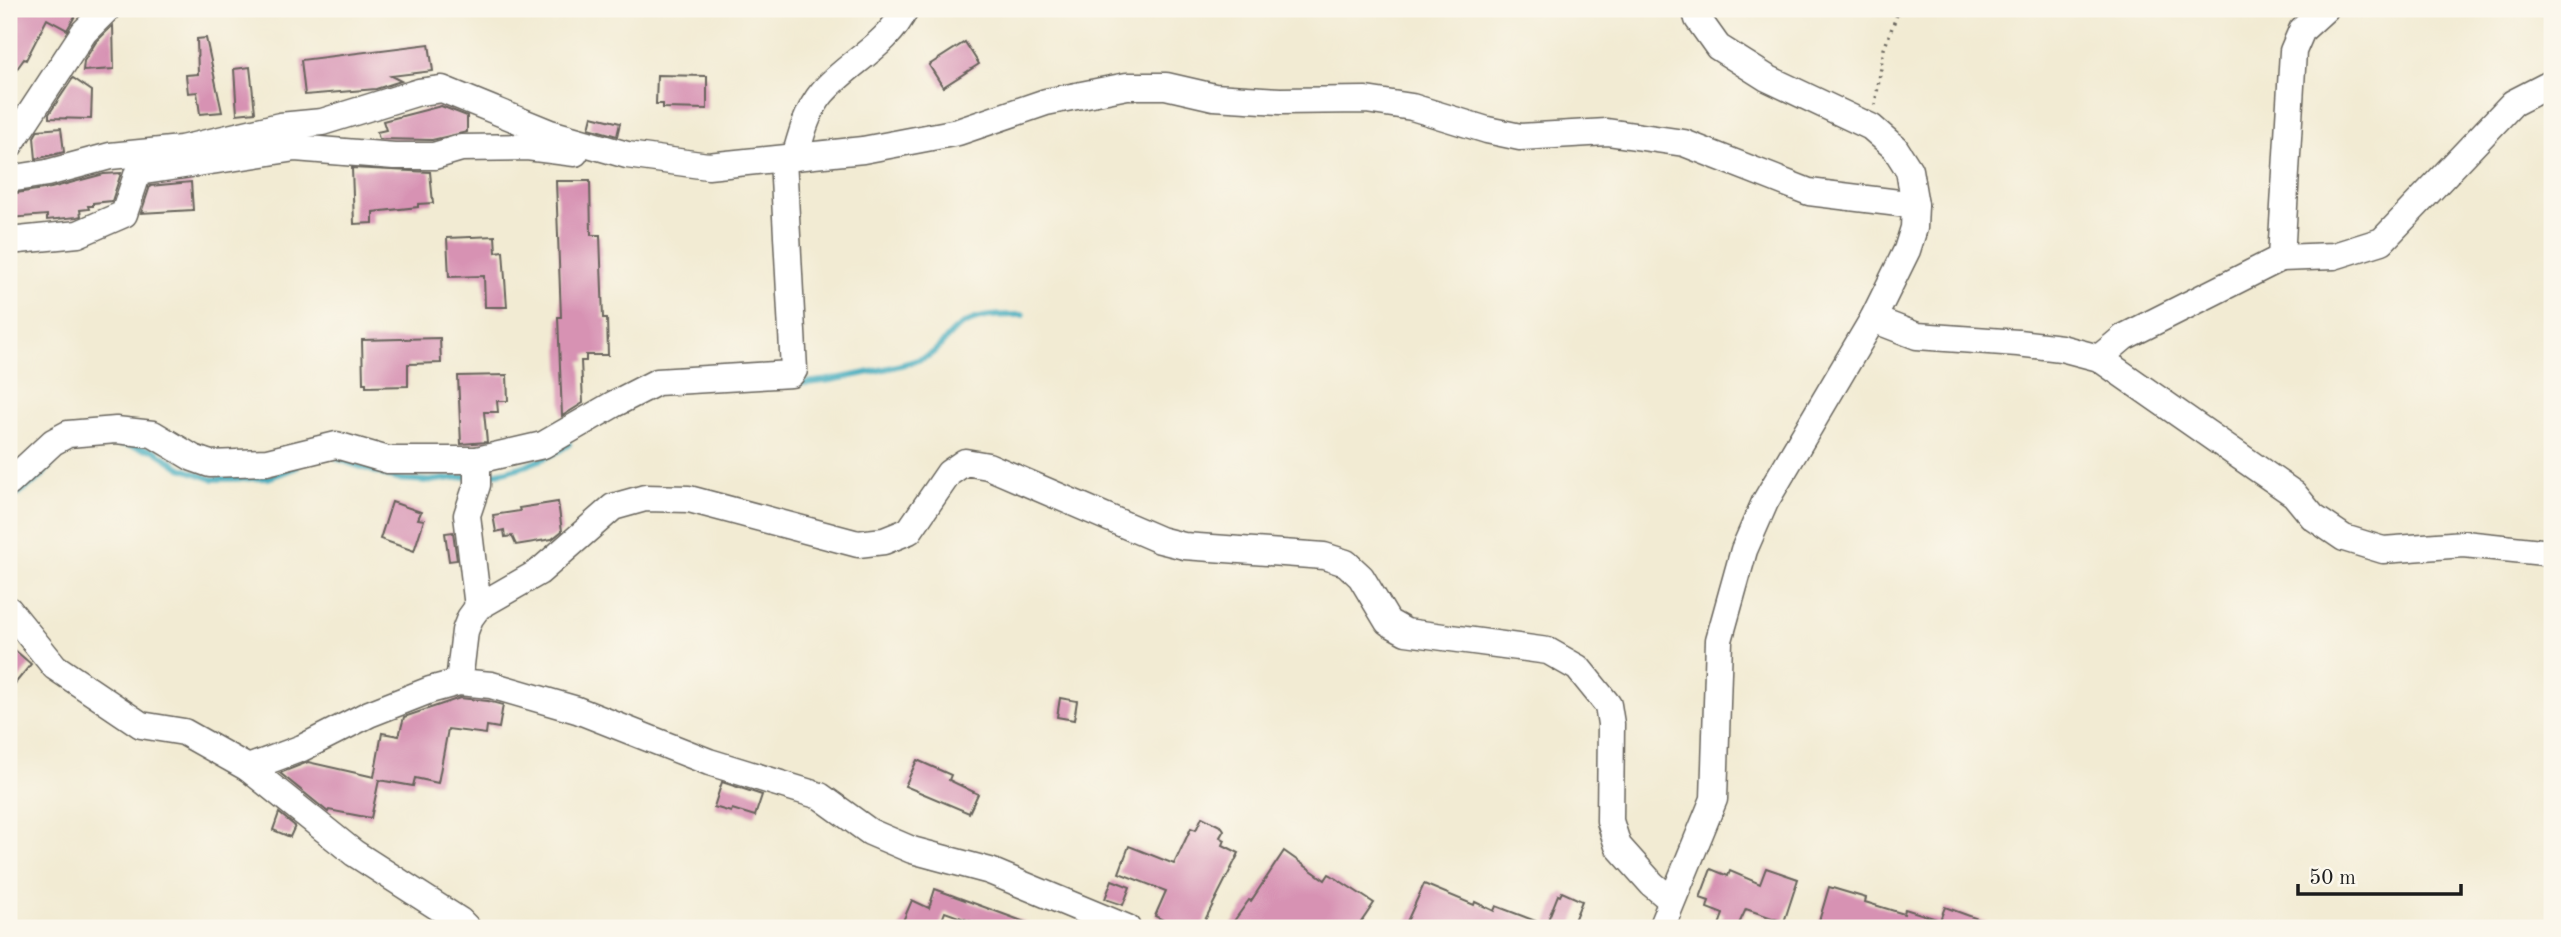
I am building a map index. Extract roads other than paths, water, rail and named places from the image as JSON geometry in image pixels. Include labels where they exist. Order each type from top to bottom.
[{"type":"street","points":[[9,146],[84,32],[107,9]]},
{"type":"street","points":[[9,483],[53,442],[68,434],[116,430],[153,434],[193,458],[210,464],[267,463],[336,445],[388,460],[477,471],[543,445],[657,383],[791,374],[794,370],[789,158],[822,93],[891,31],[905,9]]},
{"type":"street","points":[[1661,928],[1714,799],[1718,640],[1744,550],[1765,502],[1873,319],[1908,250],[1914,228],[1915,205],[1909,170],[1895,148],[1871,127],[1767,78],[1718,47],[1698,19],[1695,9]]},
{"type":"street","points":[[2281,258],[2293,51],[2302,30],[2325,9]]},
{"type":"street","points":[[2099,358],[2124,337],[2281,258],[2334,256],[2382,241],[2513,103],[2552,83]]},
{"type":"street","points":[[9,178],[47,173],[110,156],[181,149],[280,126],[322,122],[419,92],[442,89],[550,134],[627,155],[708,166],[863,150],[958,132],[1046,102],[1127,86],[1166,86],[1214,96],[1280,101],[1366,100],[1412,107],[1520,137],[1607,132],[1684,143],[1809,192],[1915,205]]},
{"type":"street","points":[[9,241],[78,234],[124,214],[138,172],[295,148],[394,156],[434,156],[461,148],[527,147],[622,158],[627,155]]},
{"type":"street","points":[[1873,319],[1917,336],[2061,348],[2099,358],[2294,494],[2313,517],[2344,538],[2383,550],[2464,544],[2552,553]]},
{"type":"street","points":[[459,682],[465,631],[478,607],[540,572],[614,508],[645,498],[689,499],[858,544],[884,541],[909,531],[950,473],[965,462],[988,466],[1160,540],[1184,546],[1324,556],[1346,563],[1361,577],[1388,622],[1406,632],[1548,651],[1578,668],[1608,705],[1611,724],[1610,821],[1618,846],[1652,884],[1671,900]]},
{"type":"street","points":[[477,471],[467,514],[478,607]]},
{"type":"street","points":[[9,610],[55,667],[141,725],[184,732],[248,768],[354,853],[460,920],[467,928]]},
{"type":"street","points":[[248,768],[302,748],[369,714],[430,690],[459,682],[491,685],[577,710],[709,762],[820,796],[870,832],[901,846],[990,871],[1127,928]]},
{"type":"waterway","points":[[794,383],[841,378],[917,360],[932,354],[955,330],[971,321],[987,316],[1023,315]]},
{"type":"waterway","points":[[9,496],[17,494],[41,477],[59,454],[71,449],[115,443],[154,450],[181,468],[212,479],[268,478],[297,467]]},
{"type":"waterway","points":[[485,475],[529,464],[569,444]]},
{"type":"waterway","points":[[338,459],[396,479],[429,481],[470,476]]}]
